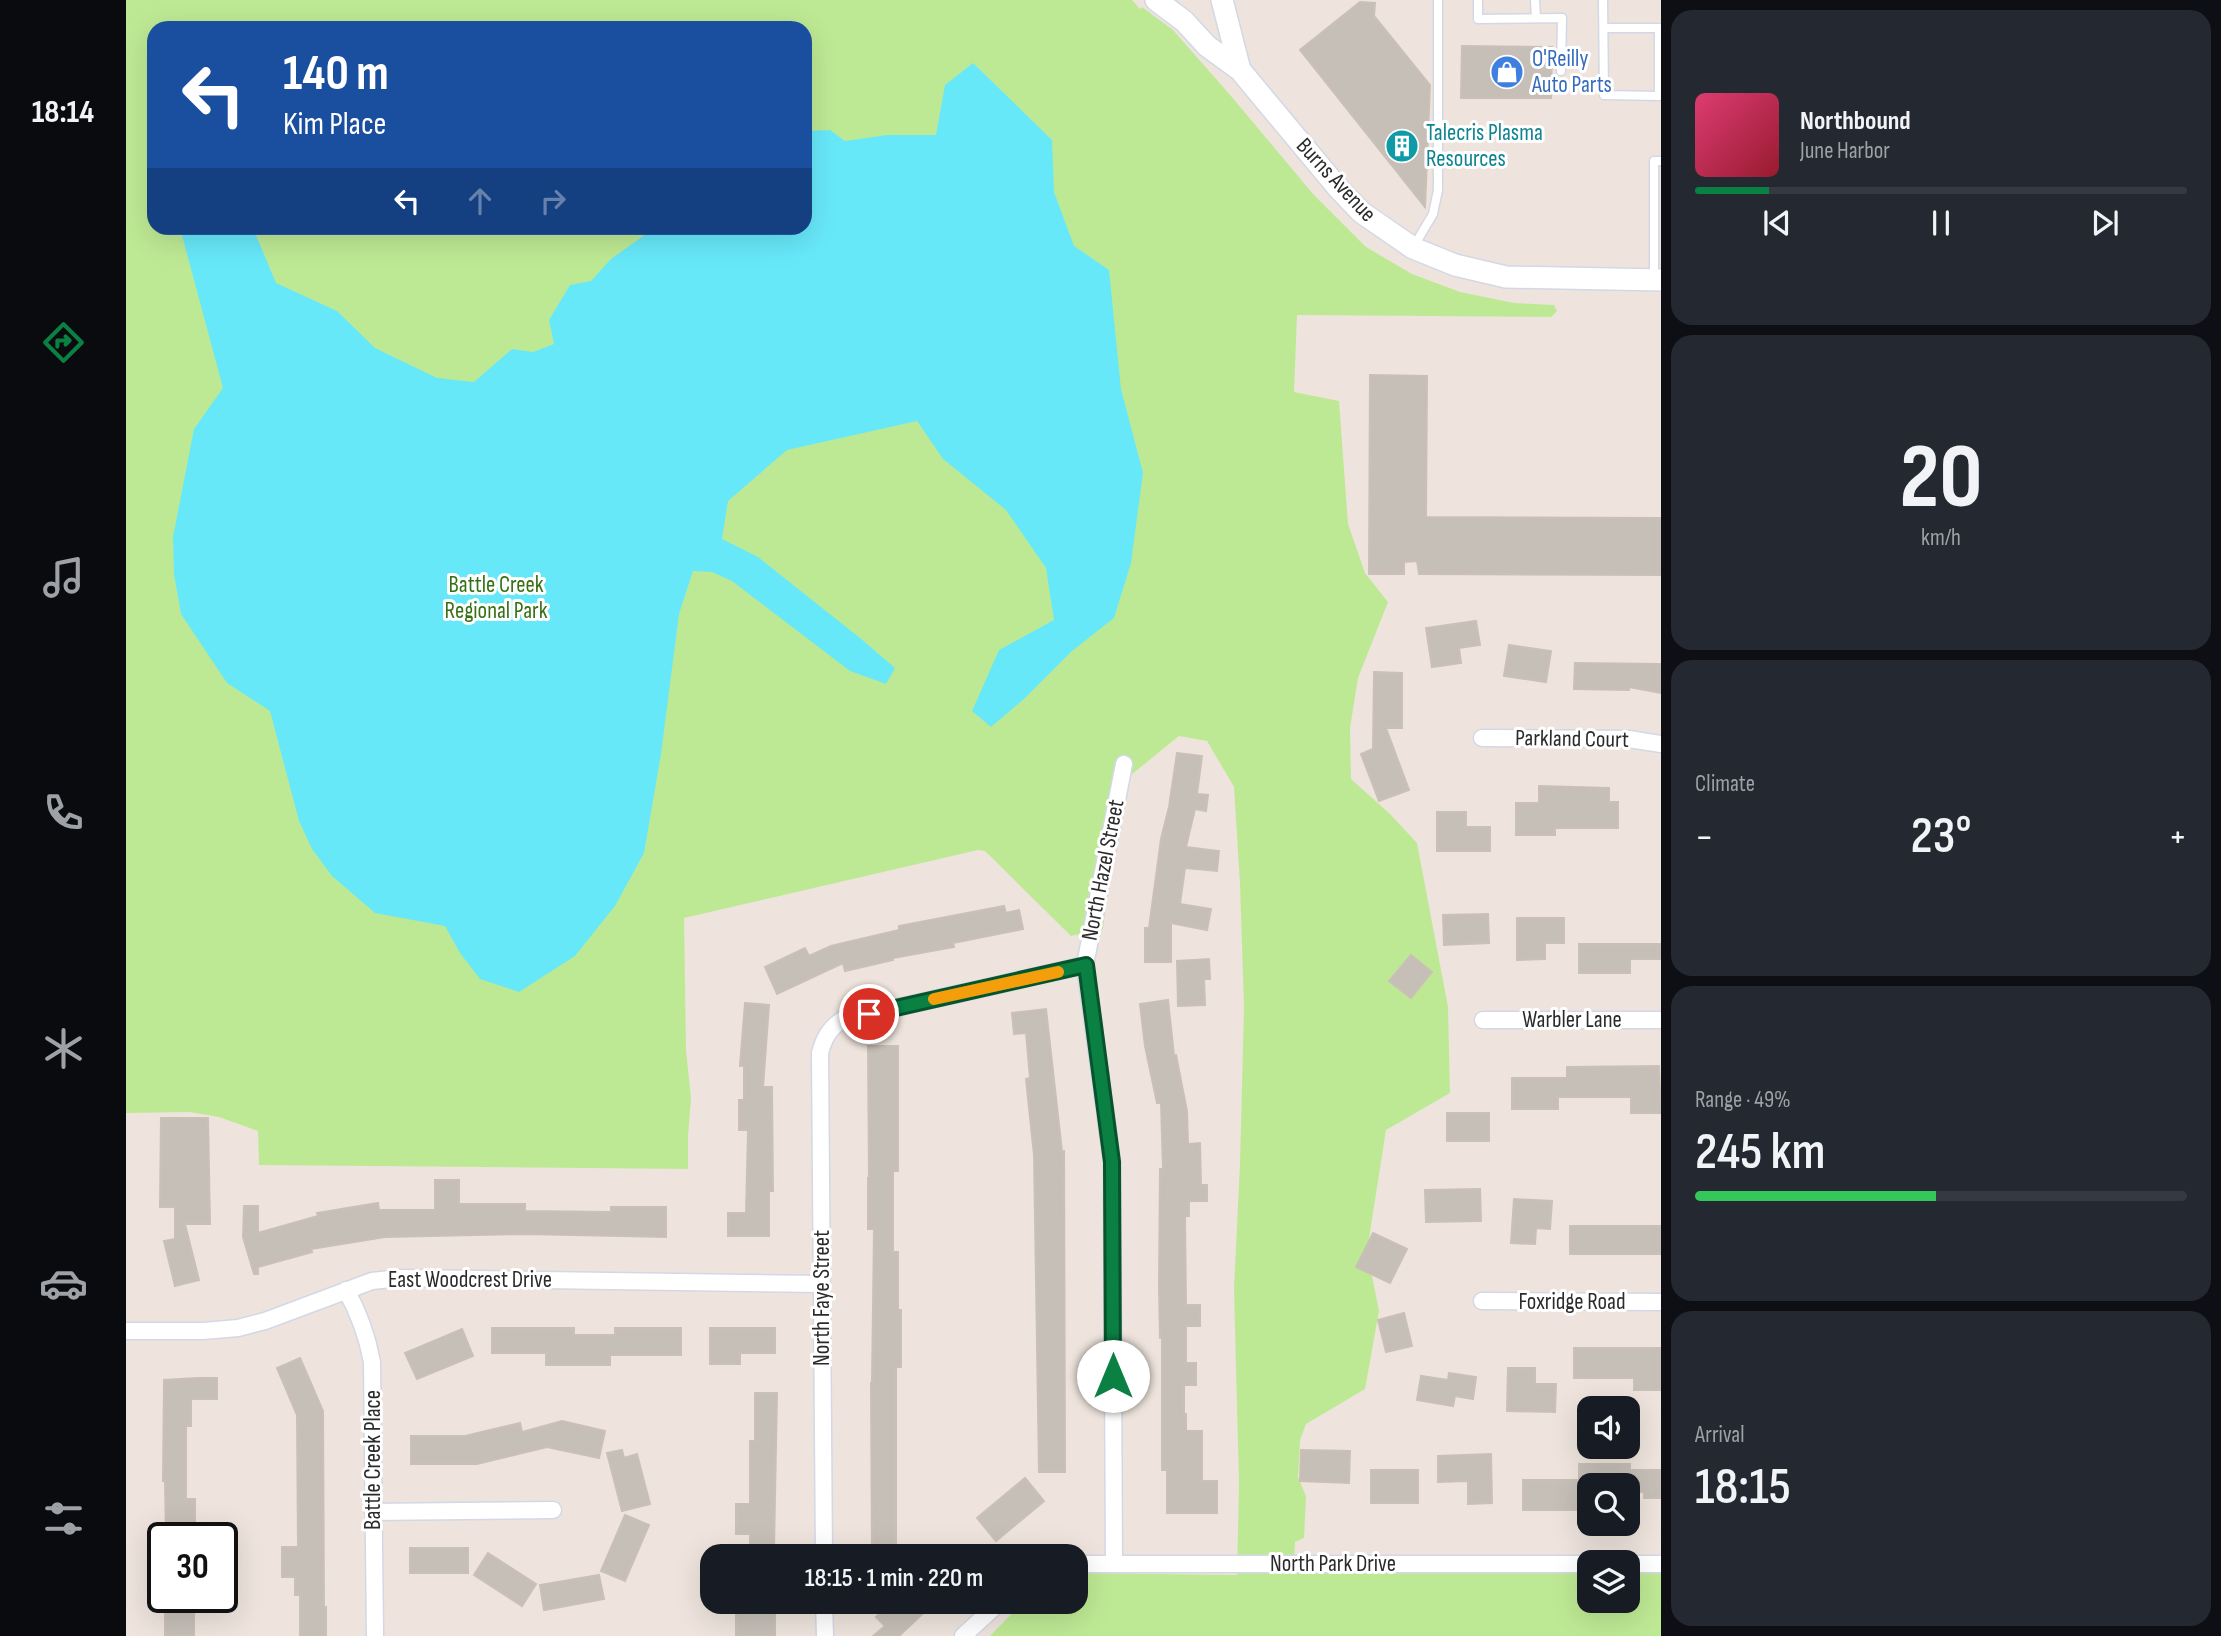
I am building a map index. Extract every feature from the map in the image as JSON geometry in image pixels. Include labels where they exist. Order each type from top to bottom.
[{"type":"street","name":"Burns Avenue","points":[[1156,0],[1184,21],[1207,46],[1240,70],[1361,212],[1413,248],[1455,265],[1506,277],[1658,280]]},
{"type":"street","name":"Burns Avenue","points":[[1222,0],[1240,70]]},
{"type":"street","name":"Parkland Court","points":[[1482,738],[1629,739],[1661,744]]},
{"type":"street","name":"North Hazel Street","points":[[1114,1563],[1112,1162],[1086,965],[1124,764]]},
{"type":"street","name":"North Faye Street","points":[[824,1544],[820,1053],[824,1040],[831,1028],[842,1020],[1086,965]]},
{"type":"street","name":"Warbler Lane","points":[[1483,1020],[1661,1020]]},
{"type":"street","name":"East Woodcrest Drive","points":[[126,1331],[238,1328],[265,1321],[372,1281],[400,1278],[822,1284]]},
{"type":"street","name":"Battle Creek Place","points":[[345,1290],[356,1308],[366,1334],[372,1362],[375,1636]]},
{"type":"street","name":"Foxridge Road","points":[[1482,1301],[1661,1302]]},
{"type":"street","points":[[373,1512],[553,1510]]},
{"type":"street","name":"North Park Drive","points":[[1088,1564],[1577,1564]]},
{"type":"street","points":[[1640,1564],[1661,1564]]},
{"type":"street","points":[[824,1614],[825,1636]]},
{"type":"street","points":[[963,1636],[987,1614]]},
{"type":"lane","points":[[1413,248],[1433,214],[1438,190],[1438,0]]},
{"type":"lane","points":[[1478,0],[1478,19],[1562,18],[1561,71]]},
{"type":"lane","points":[[1535,0],[1536,18]]},
{"type":"lane","points":[[1603,0],[1604,95],[1659,96],[1659,28],[1604,28]]},
{"type":"lane","points":[[1658,280],[1654,162],[1661,162]]},
{"type":"green space","name":"Battle Creek Regional Park","points":[[126,0],[1132,0],[1140,9],[1142,7],[1173,30],[1313,194],[1366,247],[1412,274],[1460,292],[1514,303],[1554,305],[1557,311],[1551,317],[1297,315],[1294,392],[1339,401],[1348,524],[1365,573],[1388,602],[1358,678],[1350,728],[1351,779],[1417,843],[1448,1007],[1450,1093],[1386,1130],[1367,1251],[1379,1311],[1365,1389],[1306,1424],[1300,1440],[1298,1477],[1306,1496],[1304,1538],[1295,1542],[1294,1563],[1577,1564],[1577,1613],[1640,1613],[1640,1564],[1661,1565],[1661,1636],[990,1636],[1011,1614],[1088,1614],[1088,1573],[1237,1575],[1239,1484],[1234,1289],[1244,1007],[1240,884],[1234,787],[1207,741],[1179,736],[1121,783],[1103,929],[1071,936],[985,851],[978,850],[684,918],[686,1050],[691,1098],[688,1169],[259,1165],[258,1131],[219,1117],[189,1112],[126,1113]]},
{"type":"water","points":[[973,63],[1052,140],[1054,192],[1074,246],[1109,270],[1121,389],[1143,473],[1131,563],[1114,618],[1072,651],[1024,699],[991,727],[972,711],[999,650],[1054,620],[1046,568],[1006,510],[943,459],[917,421],[787,450],[728,501],[722,539],[758,557],[895,668],[886,684],[850,671],[732,581],[712,572],[693,571],[679,614],[661,754],[644,853],[615,906],[575,956],[519,992],[480,979],[460,953],[445,926],[375,913],[332,876],[312,849],[299,821],[270,711],[227,683],[181,614],[174,574],[173,537],[194,429],[223,388],[182,235],[256,235],[276,283],[337,311],[375,348],[437,378],[474,382],[512,349],[533,352],[554,344],[549,320],[570,285],[591,281],[611,259],[645,235],[812,235],[812,131],[830,130],[845,141],[887,135],[936,135],[945,85]]},
{"type":"building","name":"Talecris Plasma Resources","points":[[1360,2],[1375,3],[1374,16],[1430,85],[1425,207],[1300,50]]},
{"type":"building","name":"O'Reilly Auto Parts","points":[[1462,46],[1552,47],[1551,98],[1461,98]]},
{"type":"building","points":[[1370,375],[1427,376],[1426,517],[1661,518],[1661,575],[1419,574],[1417,561],[1404,562],[1404,574],[1369,574]]},
{"type":"building","points":[[1476,621],[1480,645],[1459,648],[1461,663],[1432,667],[1426,628]]},
{"type":"building","points":[[1509,645],[1551,651],[1546,682],[1504,676]]},
{"type":"building","points":[[1575,663],[1661,664],[1661,693],[1629,687],[1629,690],[1574,689]]},
{"type":"building","points":[[1374,672],[1402,673],[1402,728],[1386,728],[1409,790],[1379,801],[1361,754],[1373,749]]},
{"type":"building","points":[[1177,753],[1202,756],[1197,794],[1208,795],[1206,811],[1195,809],[1186,847],[1219,851],[1217,871],[1185,868],[1180,904],[1211,909],[1207,930],[1171,923],[1171,962],[1145,962],[1145,928],[1149,928],[1161,839]]},
{"type":"building","points":[[1539,786],[1609,788],[1609,802],[1618,802],[1618,828],[1555,828],[1555,835],[1516,835],[1516,803],[1539,803]]},
{"type":"building","points":[[1437,812],[1466,812],[1466,827],[1490,827],[1490,851],[1437,851]]},
{"type":"building","points":[[1004,906],[1006,913],[1019,910],[1023,929],[953,943],[954,947],[893,958],[845,971],[843,963],[777,994],[765,967],[805,948],[809,956],[831,946],[899,930],[899,926]]},
{"type":"building","points":[[1488,914],[1489,943],[1444,945],[1443,915]]},
{"type":"building","points":[[1517,918],[1564,918],[1564,943],[1545,943],[1545,959],[1517,960]]},
{"type":"building","points":[[1579,944],[1661,944],[1661,959],[1630,959],[1630,973],[1579,973]]},
{"type":"building","points":[[1411,955],[1432,972],[1411,998],[1389,981]]},
{"type":"building","points":[[1209,959],[1210,979],[1204,979],[1205,1005],[1178,1006],[1177,961]]},
{"type":"building","points":[[1168,1000],[1174,1055],[1187,1111],[1188,1144],[1200,1143],[1201,1185],[1207,1185],[1207,1201],[1189,1201],[1189,1216],[1185,1216],[1186,1305],[1200,1305],[1200,1326],[1186,1326],[1186,1363],[1196,1363],[1196,1385],[1184,1385],[1184,1414],[1186,1431],[1202,1431],[1202,1481],[1217,1481],[1217,1513],[1167,1513],[1167,1470],[1162,1470],[1162,1338],[1159,1286],[1160,1169],[1163,1169],[1161,1103],[1157,1103],[1145,1046],[1140,1004]]},
{"type":"building","points":[[745,1003],[769,1005],[763,1087],[772,1087],[773,1191],[769,1191],[769,1236],[728,1236],[728,1213],[746,1213],[748,1130],[739,1130],[739,1100],[744,1100],[744,1066],[740,1066]]},
{"type":"building","points":[[1046,1009],[1064,1151],[1065,1472],[1039,1472],[1034,1155],[1026,1079],[1030,1078],[1026,1033],[1014,1034],[1012,1013]]},
{"type":"building","points":[[868,1046],[898,1046],[898,1171],[893,1171],[893,1252],[898,1252],[898,1310],[901,1310],[901,1367],[896,1367],[896,1544],[872,1544],[874,1229],[868,1229]]},
{"type":"building","points":[[1659,1066],[1661,1113],[1631,1113],[1631,1097],[1558,1097],[1558,1109],[1512,1109],[1512,1078],[1567,1078],[1567,1067]]},
{"type":"building","points":[[1447,1113],[1489,1113],[1489,1141],[1447,1141]]},
{"type":"building","points":[[161,1118],[208,1118],[210,1224],[185,1224],[199,1280],[175,1286],[164,1241],[175,1239],[175,1207],[160,1207]]},
{"type":"building","points":[[435,1180],[459,1180],[459,1204],[525,1204],[525,1211],[611,1212],[611,1207],[666,1207],[666,1237],[525,1234],[385,1237],[311,1249],[312,1252],[258,1267],[258,1274],[254,1274],[243,1237],[244,1206],[258,1206],[258,1233],[318,1216],[317,1213],[378,1203],[379,1210],[435,1210]]},
{"type":"building","points":[[1480,1189],[1481,1221],[1426,1222],[1425,1190]]},
{"type":"building","points":[[1514,1199],[1552,1201],[1550,1229],[1536,1228],[1535,1244],[1511,1243]]},
{"type":"building","points":[[1570,1226],[1661,1226],[1661,1254],[1570,1254]]},
{"type":"building","points":[[1373,1233],[1407,1249],[1390,1283],[1356,1267]]},
{"type":"building","points":[[1404,1313],[1412,1346],[1386,1352],[1378,1320]]},
{"type":"building","points":[[492,1328],[574,1328],[574,1335],[615,1335],[615,1328],[681,1328],[681,1355],[610,1355],[610,1365],[546,1365],[546,1353],[492,1353]]},
{"type":"building","points":[[710,1328],[775,1328],[775,1353],[740,1353],[740,1364],[710,1364]]},
{"type":"building","points":[[462,1329],[473,1356],[417,1379],[405,1353]]},
{"type":"building","points":[[1574,1348],[1661,1348],[1661,1390],[1634,1390],[1634,1378],[1574,1378]]},
{"type":"building","points":[[300,1358],[323,1411],[326,1636],[300,1636],[300,1595],[295,1595],[295,1577],[282,1577],[282,1547],[298,1547],[297,1415],[277,1368]]},
{"type":"building","points":[[1508,1368],[1535,1368],[1535,1384],[1556,1384],[1555,1412],[1507,1411]]},
{"type":"building","points":[[1449,1373],[1476,1377],[1473,1399],[1455,1396],[1453,1406],[1417,1400],[1421,1376],[1448,1380]]},
{"type":"building","points":[[217,1378],[217,1399],[191,1399],[191,1426],[186,1426],[186,1499],[195,1499],[195,1522],[166,1522],[163,1481],[164,1380]]},
{"type":"building","points":[[755,1393],[777,1393],[774,1544],[750,1544],[750,1534],[736,1534],[736,1504],[750,1504],[750,1441],[755,1441]]},
{"type":"building","points":[[562,1421],[605,1431],[599,1458],[547,1447],[477,1464],[411,1464],[411,1436],[465,1436],[520,1423],[522,1432]]},
{"type":"building","points":[[622,1450],[624,1458],[637,1454],[650,1504],[622,1511],[607,1453]]},
{"type":"building","points":[[1301,1450],[1350,1451],[1349,1483],[1300,1481]]},
{"type":"building","points":[[1491,1454],[1492,1503],[1468,1504],[1468,1481],[1438,1482],[1438,1456]]},
{"type":"building","points":[[1579,1464],[1630,1464],[1630,1470],[1661,1470],[1661,1498],[1644,1498],[1644,1492],[1640,1492],[1640,1473],[1579,1473]]},
{"type":"building","points":[[1371,1470],[1418,1470],[1418,1503],[1371,1503]]},
{"type":"building","points":[[1025,1478],[1044,1501],[996,1541],[977,1518]]},
{"type":"building","points":[[1523,1480],[1577,1480],[1577,1510],[1523,1510]]},
{"type":"building","points":[[625,1515],[649,1525],[625,1581],[601,1571]]},
{"type":"building","points":[[410,1548],[468,1548],[468,1573],[410,1573]]},
{"type":"building","points":[[488,1553],[536,1584],[522,1606],[474,1575]]},
{"type":"building","points":[[599,1575],[604,1599],[544,1610],[540,1585]]},
{"type":"building","points":[[165,1613],[194,1613],[194,1636],[165,1636]]},
{"type":"building","points":[[736,1614],[775,1614],[775,1636],[736,1636]]},
{"type":"building","points":[[879,1614],[922,1614],[899,1636],[873,1636],[885,1626],[876,1617]]},
{"type":"slow traffic","points":[[934,999],[1058,972]]},
{"type":"place","name":"O'Reilly Auto Parts","points":[[1507,72]]},
{"type":"place","name":"Talecris Plasma Resources","points":[[1402,146]]},
{"type":"route","points":[[869,1014],[1086,965],[1111,1140],[1113,1376]]}]
